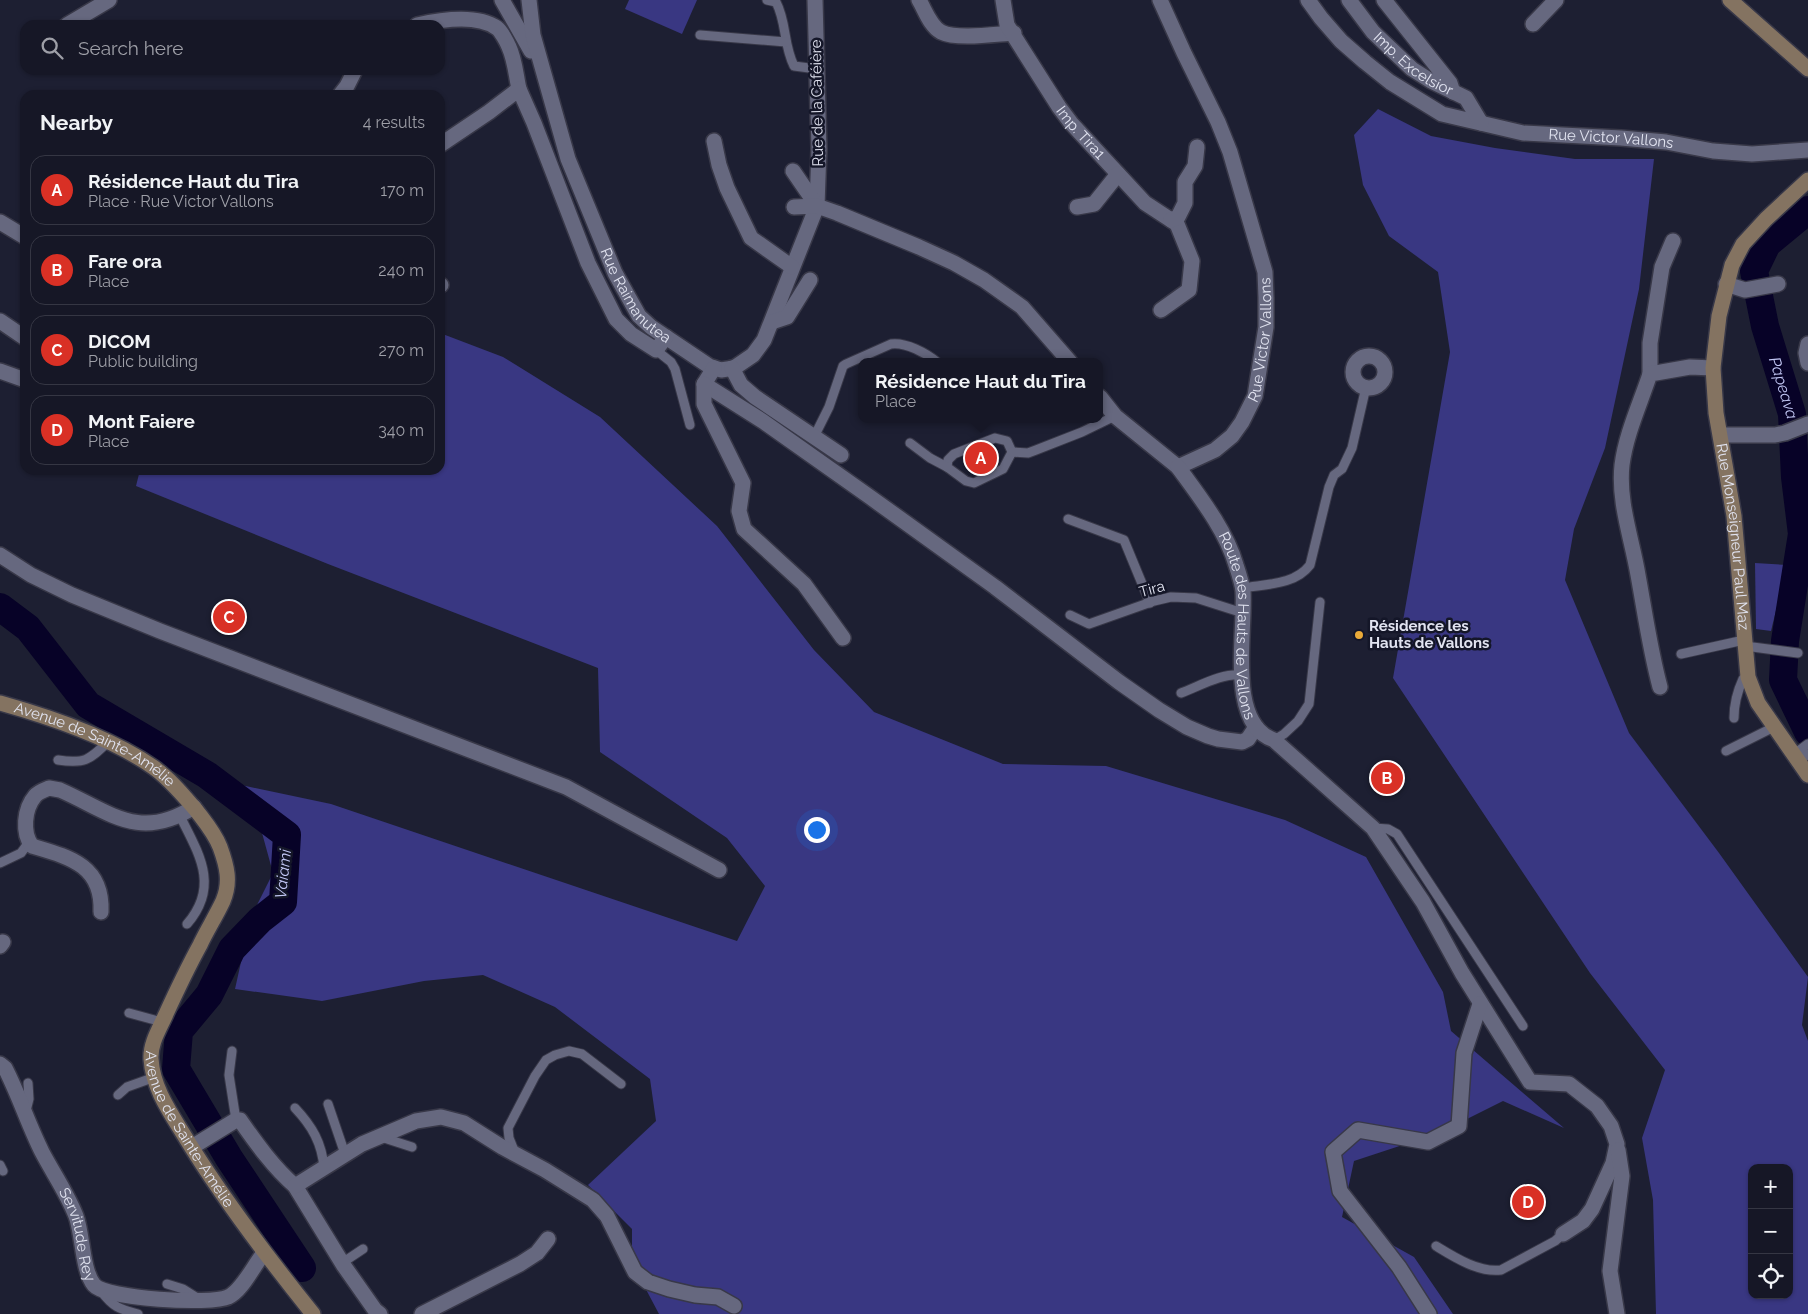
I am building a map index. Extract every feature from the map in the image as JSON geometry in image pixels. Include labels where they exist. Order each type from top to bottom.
[{"type":"street","points":[[75,20],[109,0]]},
{"type":"street","points":[[502,0],[532,53],[539,58]]},
{"type":"street","name":"Rue Raimanutea","points":[[528,0],[532,35],[568,159],[615,273],[639,316],[651,327],[714,368]]},
{"type":"street","name":"Rue de la Caféière","points":[[815,0],[819,149],[817,206]]},
{"type":"street","points":[[919,0],[929,20],[940,32],[966,37],[1014,33]]},
{"type":"street","name":"Imp. Tira1","points":[[1003,0],[1007,25],[1014,33],[1063,112],[1145,203],[1168,218]]},
{"type":"street","name":"Rue Victor Vallons","points":[[1160,0],[1218,122],[1230,152],[1265,272],[1266,328],[1255,396],[1242,422],[1232,436],[1215,450],[1178,467]]},
{"type":"street","name":"Rue Victor Vallons","points":[[1308,0],[1341,41],[1390,82],[1442,114],[1523,133],[1657,141],[1713,151],[1752,154],[1808,150]]},
{"type":"street","name":"Imp. Excelsior","points":[[1350,0],[1373,32],[1412,69],[1466,98],[1481,123]]},
{"type":"street","points":[[1384,0],[1450,83],[1453,92]]},
{"type":"street","points":[[1533,24],[1556,0]]},
{"type":"street","points":[[1730,0],[1808,69]]},
{"type":"street","points":[[445,20],[466,20],[498,28],[509,47],[519,89],[588,263],[616,320],[631,334],[656,350],[666,337]]},
{"type":"street","points":[[344,90],[352,75]]},
{"type":"street","points":[[445,141],[489,112],[519,89]]},
{"type":"street","points":[[714,141],[719,165],[727,188],[751,238],[792,267]]},
{"type":"street","points":[[1168,218],[1178,217],[1185,203],[1185,182],[1195,166],[1197,147]]},
{"type":"street","points":[[794,170],[817,206]]},
{"type":"street","points":[[1077,207],[1094,204],[1118,174]]},
{"type":"street","name":"Rue Monseigneur Paul Maz","points":[[1808,180],[1742,244],[1726,284],[1716,332],[1713,368],[1716,413],[1734,516],[1748,677],[1758,703],[1774,727],[1800,757],[1808,775]]},
{"type":"street","points":[[817,206],[764,340],[753,356],[732,368],[721,370],[714,368],[704,384],[704,404],[743,483],[739,511],[744,529],[804,584],[843,638]]},
{"type":"street","points":[[794,207],[817,206],[954,263],[984,280],[1022,307],[1067,358]]},
{"type":"street","points":[[1160,310],[1189,290],[1192,261],[1177,224],[1168,218]]},
{"type":"street","points":[[0,222],[20,234]]},
{"type":"street","points":[[1660,687],[1652,656],[1621,492],[1622,465],[1629,434],[1650,374],[1650,342],[1662,267],[1673,241]]},
{"type":"street","points":[[772,322],[788,317],[810,280]]},
{"type":"street","points":[[1726,284],[1745,290],[1764,287]]},
{"type":"street","points":[[0,321],[20,335]]},
{"type":"street","points":[[1808,344],[1806,353],[1808,363]]},
{"type":"street","points":[[1650,374],[1690,367],[1713,368]]},
{"type":"street","points":[[732,368],[741,385],[755,397],[841,456]]},
{"type":"street","points":[[0,370],[20,378]]},
{"type":"street","points":[[704,384],[764,422],[870,497],[995,587],[1158,710],[1187,727],[1218,739],[1242,742],[1248,739],[1256,727]]},
{"type":"street","points":[[1103,401],[1115,416],[1178,467]]},
{"type":"street","points":[[1721,435],[1775,435],[1784,434],[1804,426]]},
{"type":"street","name":"Route des Hauts de Vallons","points":[[1178,467],[1219,528],[1236,562],[1242,588],[1242,675],[1247,710],[1252,724],[1267,737],[1274,740],[1373,828],[1423,902],[1434,925],[1480,1004],[1530,1082],[1569,1084],[1597,1106],[1611,1126],[1617,1144]]},
{"type":"street","points":[[0,555],[31,575],[72,595],[160,631],[566,787],[719,870]]},
{"type":"street","name":"Avenue de Sainte-Amélie","points":[[0,703],[61,722],[108,742],[154,767],[185,796],[210,827],[218,842],[228,870],[228,887],[222,903],[182,978],[153,1044],[151,1058],[154,1077],[166,1105],[198,1144],[217,1187],[264,1253],[313,1314]]},
{"type":"street","points":[[101,912],[98,890],[92,875],[77,862],[32,846],[28,842],[26,822],[29,807],[34,796],[49,788],[60,790],[126,821],[154,824],[180,816],[194,807]]},
{"type":"street","points":[[1429,1314],[1399,1267],[1340,1191],[1333,1152],[1358,1130],[1428,1142],[1459,1126],[1464,1053],[1480,1004]]},
{"type":"street","name":"Servitude Rey","points":[[0,1052],[3,1066],[42,1152],[74,1210],[80,1225],[85,1258],[94,1286],[101,1291],[144,1298],[220,1300],[229,1297],[237,1290],[264,1253]]},
{"type":"street","points":[[296,1186],[362,1144],[416,1121],[441,1117],[464,1123],[593,1200],[607,1216],[635,1272],[648,1282],[670,1289],[718,1297],[734,1306]]},
{"type":"street","points":[[198,1144],[240,1120],[255,1142],[286,1179],[296,1186],[342,1263],[375,1310],[380,1314]]},
{"type":"street","points":[[1563,1234],[1583,1221],[1592,1209],[1613,1163],[1617,1144]]},
{"type":"street","points":[[1617,1144],[1622,1176],[1610,1272],[1617,1314]]},
{"type":"street","points":[[422,1314],[520,1264],[538,1253],[548,1239]]},
{"type":"lane","points":[[767,0],[776,2],[783,14],[786,42],[794,66],[817,69]]},
{"type":"lane","points":[[700,35],[786,42]]},
{"type":"lane","points":[[861,358],[897,343],[930,358]]},
{"type":"lane","points":[[656,350],[672,362],[690,425]]},
{"type":"lane","points":[[814,437],[829,407],[843,366],[858,359]]},
{"type":"lane","points":[[1242,588],[1295,578],[1304,573],[1310,564],[1328,487],[1334,475],[1342,470],[1352,448],[1366,387]]},
{"type":"lane","points":[[1103,422],[1115,416]]},
{"type":"lane","points":[[1012,452],[1028,453],[1101,423]]},
{"type":"lane","points":[[947,467],[948,460],[954,454],[994,438],[1007,442],[1012,452]]},
{"type":"lane","points":[[910,443],[966,481],[974,483],[1003,469],[1012,452]]},
{"type":"lane","points":[[1068,519],[1124,540],[1150,603]]},
{"type":"lane","name":"Tira","points":[[1070,614],[1089,624],[1171,597],[1196,598],[1243,613]]},
{"type":"lane","points":[[1274,740],[1284,734],[1298,721],[1309,704],[1320,602]]},
{"type":"lane","points":[[1681,654],[1745,643],[1798,653]]},
{"type":"lane","points":[[1181,693],[1222,677],[1233,674],[1242,675]]},
{"type":"lane","points":[[1734,718],[1734,708],[1742,679],[1748,677]]},
{"type":"lane","points":[[1726,751],[1774,727]]},
{"type":"lane","points":[[58,760],[86,761],[108,742]]},
{"type":"lane","points":[[1800,757],[1808,744]]},
{"type":"lane","points":[[180,816],[200,855],[204,866],[205,880],[204,894],[195,915],[187,924]]},
{"type":"lane","points":[[1373,828],[1388,829],[1397,834],[1523,1026]]},
{"type":"lane","points":[[0,863],[21,853],[28,842]]},
{"type":"lane","points":[[129,1014],[162,1022]]},
{"type":"lane","points":[[232,1050],[229,1075],[232,1123]]},
{"type":"lane","points":[[515,1153],[509,1138],[508,1128],[535,1076],[546,1060],[569,1051],[582,1054],[621,1084]]},
{"type":"lane","points":[[118,1095],[127,1086],[154,1077]]},
{"type":"lane","points":[[23,1109],[27,1107],[29,1099],[28,1083]]},
{"type":"lane","points":[[328,1104],[345,1154]]},
{"type":"lane","points":[[296,1108],[316,1134],[323,1155],[324,1168]]},
{"type":"lane","points":[[378,1136],[412,1147]]},
{"type":"lane","points":[[1436,1246],[1456,1258],[1494,1271],[1502,1270],[1555,1241],[1563,1234]]},
{"type":"lane","points":[[342,1263],[363,1249]]},
{"type":"lane","points":[[167,1284],[183,1289],[202,1301]]},
{"type":"lane","points":[[101,1291],[110,1304],[124,1311],[138,1314]]},
{"type":"shaded area","points":[[629,0],[697,0],[682,34],[625,9]]},
{"type":"shaded area","points":[[1378,109],[1431,136],[1495,148],[1575,159],[1654,159],[1639,289],[1605,448],[1574,529],[1565,580],[1629,733],[1719,853],[1808,977],[1802,1025],[1808,1041],[1808,1314],[1656,1314],[1653,1200],[1642,1138],[1665,1070],[1590,973],[1393,678],[1450,352],[1438,272],[1389,236],[1363,185],[1354,135]]},
{"type":"shaded area","points":[[445,335],[503,357],[600,417],[717,526],[814,650],[874,712],[1003,764],[1106,766],[1285,820],[1366,857],[1443,992],[1451,1031],[1564,1128],[1503,1101],[1439,1133],[1354,1161],[1342,1217],[1414,1257],[1453,1314],[659,1314],[632,1263],[632,1229],[588,1185],[656,1121],[650,1079],[555,1007],[483,975],[424,981],[322,1001],[235,989],[251,917],[273,873],[259,822],[227,782],[331,804],[737,941],[765,886],[727,838],[600,752],[598,668],[328,564],[136,486],[139,475],[445,475]]},
{"type":"shaded area","points":[[1755,563],[1787,565],[1771,631],[1756,629]]},
{"type":"waterway","name":"Papeava","points":[[1808,210],[1767,244],[1754,271],[1765,326],[1792,414],[1795,477],[1802,534],[1785,641],[1783,680],[1808,732]]},
{"type":"waterway","name":"Vaiami","points":[[0,607],[28,628],[88,705],[207,775],[287,835],[283,902],[260,920],[232,949],[209,995],[179,1031],[176,1069],[229,1158],[302,1268]]},
{"type":"place","name":"Résidence Haut du Tira","points":[[981,458]]},
{"type":"place","name":"DICOM","points":[[229,617]]},
{"type":"place","name":"Résidence les Hauts de Vallons","points":[[1359,635]]},
{"type":"place","name":"Fare ora","points":[[1387,778]]},
{"type":"place","name":"Mont Faiere","points":[[1528,1202]]}]
